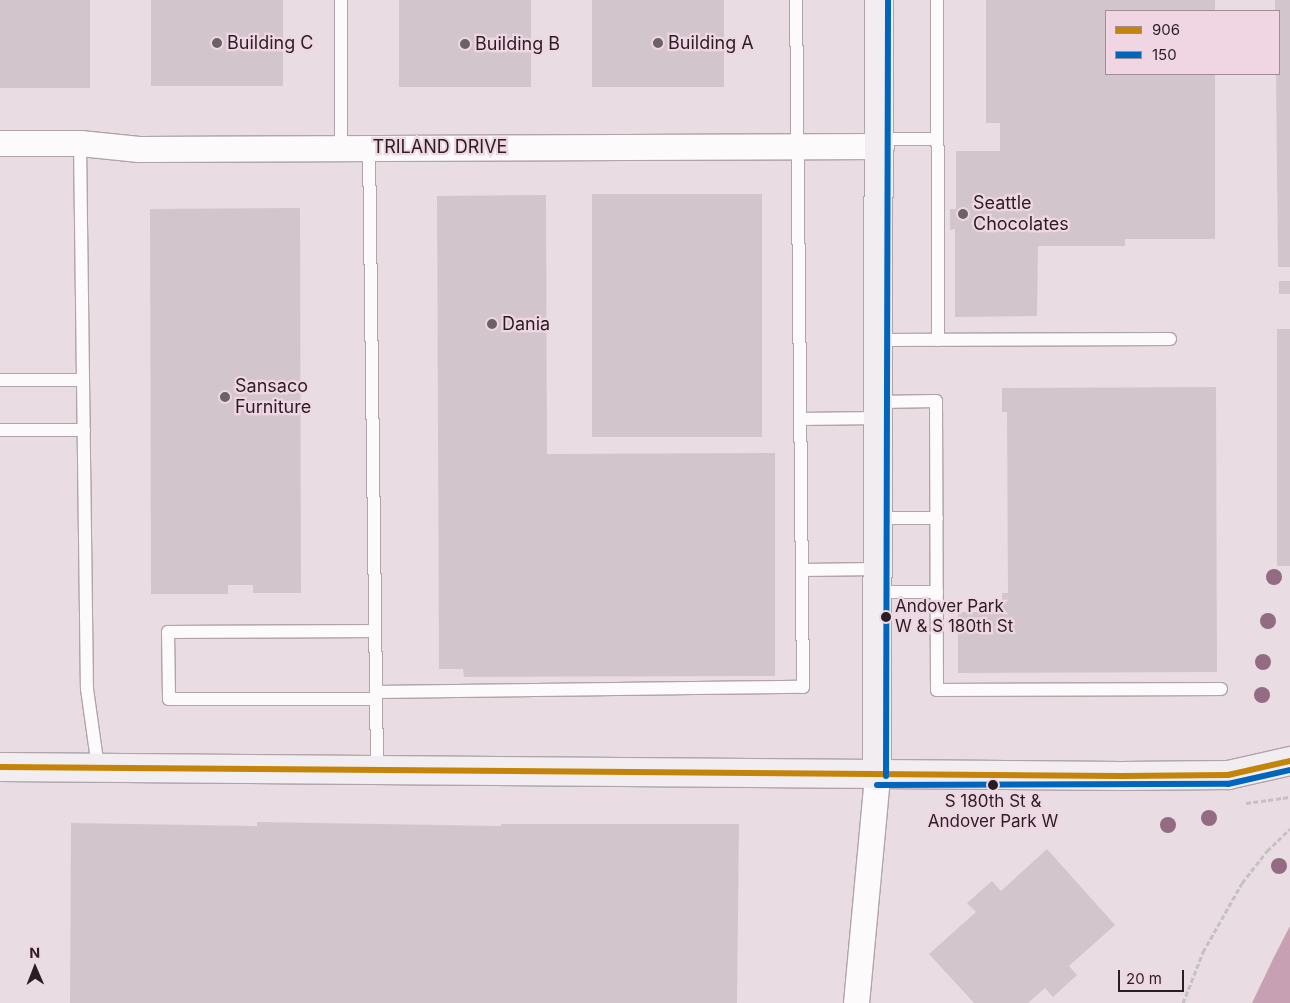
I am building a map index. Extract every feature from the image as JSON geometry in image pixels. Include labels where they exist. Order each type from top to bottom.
[{"type":"main road","points":[[877,776],[881,142],[879,0]]},
{"type":"main road","points":[[0,766],[877,776],[1228,775],[1290,761]]},
{"type":"street","name":"TRILAND DRIVE","points":[[0,143],[80,144],[139,149],[797,146],[881,142]]},
{"type":"street","points":[[856,1003],[877,776]]},
{"type":"lane","points":[[341,0],[341,148]]},
{"type":"lane","points":[[375,631],[168,632],[169,699],[803,688],[796,0]]},
{"type":"lane","points":[[937,0],[938,340]]},
{"type":"lane","points":[[881,142],[937,138]]},
{"type":"lane","points":[[80,144],[87,689],[98,767]]},
{"type":"lane","points":[[369,147],[377,770]]},
{"type":"lane","points":[[880,340],[1170,339]]},
{"type":"lane","points":[[0,380],[83,380]]},
{"type":"lane","points":[[800,419],[936,402],[937,690],[1221,689]]},
{"type":"lane","points":[[0,430],[84,430]]},
{"type":"lane","points":[[879,518],[937,518]]},
{"type":"lane","points":[[802,570],[878,580],[937,592]]},
{"type":"path","points":[[1246,803],[1290,797]]},
{"type":"path","points":[[1183,1003],[1203,952],[1242,883],[1267,851],[1290,829]]},
{"type":"shaded area","points":[[1290,926],[1290,1003],[1252,1003],[1274,957]]},
{"type":"building","points":[[0,0],[90,0],[90,88],[0,88]]},
{"type":"building","name":"Building C","points":[[151,0],[283,0],[283,86],[151,86]]},
{"type":"building","name":"Building B","points":[[399,0],[531,0],[531,87],[399,87]]},
{"type":"building","name":"Building A","points":[[592,0],[724,0],[724,87],[592,87]]},
{"type":"building","points":[[986,0],[1215,0],[1215,10],[1105,10],[1105,75],[1215,75],[1215,239],[1125,239],[1125,246],[1038,246],[1037,316],[955,317],[955,229],[950,230],[950,209],[956,209],[956,151],[1000,151],[1000,123],[986,123]]},
{"type":"building","points":[[1275,0],[1290,0],[1290,267],[1278,267],[1276,75],[1280,75],[1280,10],[1275,10]]},
{"type":"building","points":[[592,194],[762,194],[762,437],[592,437]]},
{"type":"building","name":"Dania","points":[[546,195],[547,454],[775,453],[775,676],[464,677],[463,669],[439,669],[437,196]]},
{"type":"building","name":"Sansaco Furniture","points":[[300,208],[301,593],[253,593],[253,585],[228,585],[228,594],[151,594],[150,209]]},
{"type":"building","points":[[1279,281],[1290,281],[1290,294],[1279,294]]},
{"type":"building","points":[[1277,329],[1290,329],[1290,566],[1277,566]]},
{"type":"building","points":[[1216,387],[1217,672],[958,673],[958,612],[1002,612],[1002,593],[1008,593],[1007,412],[1002,412],[1002,388]]},
{"type":"building","points":[[257,822],[501,826],[501,824],[739,824],[737,1003],[70,1003],[71,823],[257,826]]},
{"type":"building","points":[[1047,849],[1115,925],[1069,966],[1077,975],[1053,997],[1045,988],[1028,1003],[974,1003],[929,954],[976,912],[967,903],[992,881],[1001,891]]},
{"type":"transit line","name":"150","points":[[886,776],[888,0]]},
{"type":"transit line","name":"906","points":[[0,767],[1121,776],[1228,775],[1290,761]]},
{"type":"transit line","name":"150","points":[[877,785],[1228,784],[1290,770]]},
{"type":"place","name":"Building C","points":[[217,43]]},
{"type":"place","name":"Building A","points":[[658,43]]},
{"type":"place","name":"Building B","points":[[465,44]]},
{"type":"place","name":"Seattle Chocolates","points":[[963,214]]},
{"type":"place","name":"Dania","points":[[492,324]]},
{"type":"place","name":"Sansaco Furniture","points":[[225,397]]},
{"type":"place","name":"Andover Park W & S 180th St","points":[[886,617]]},
{"type":"place","name":"S 180th St & Andover Park W","points":[[993,785]]}]
